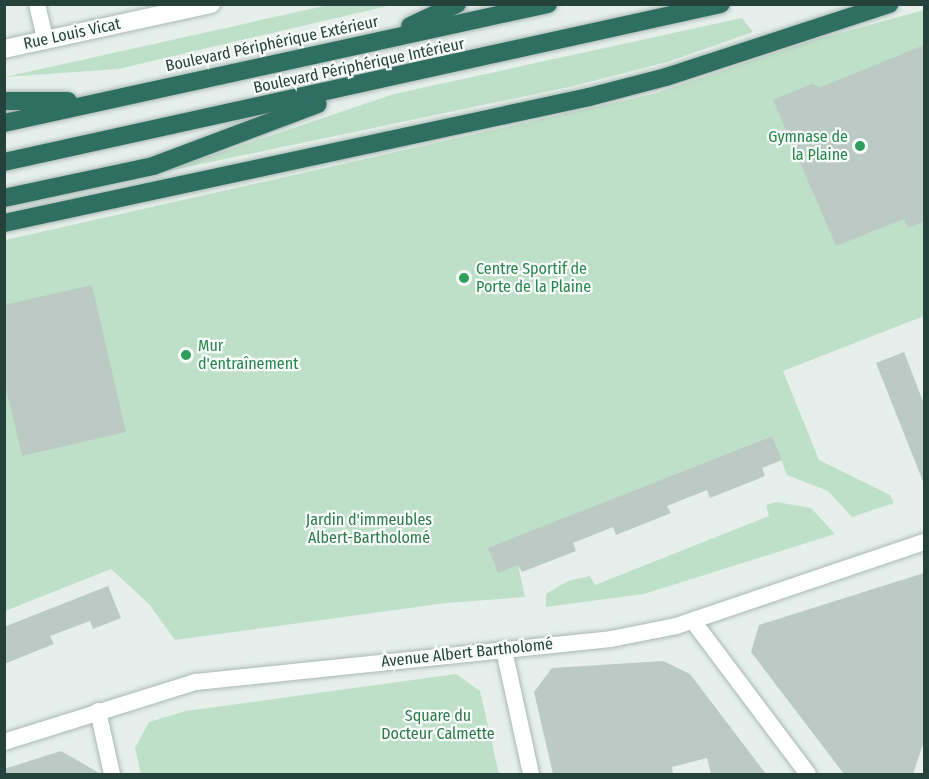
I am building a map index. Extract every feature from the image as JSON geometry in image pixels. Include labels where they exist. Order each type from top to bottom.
[{"type":"highway","points":[[379,40],[457,4]]},
{"type":"highway","name":"Boulevard Périphérique Extérieur","points":[[4,123],[548,4]]},
{"type":"highway","name":"Boulevard Périphérique Intérieur","points":[[4,162],[364,85],[721,4]]},
{"type":"highway","points":[[4,223],[589,97],[666,77],[889,4]]},
{"type":"highway","points":[[4,198],[118,176],[180,158],[364,85]]},
{"type":"highway","points":[[4,101],[103,101]]},
{"type":"street","points":[[37,4],[45,39]]},
{"type":"street","name":"Rue Louis Vicat","points":[[4,49],[211,4]]},
{"type":"street","name":"Avenue Albert Bartholomé","points":[[4,742],[196,682],[611,639],[693,621],[924,542]]},
{"type":"street","points":[[693,621],[808,774]]},
{"type":"street","points":[[504,650],[531,774]]},
{"type":"street","points":[[98,711],[112,774]]},
{"type":"green space","points":[[333,4],[392,5],[118,69],[5,77]]},
{"type":"green space","name":"Centre Sportif de Porte de la Plaine","points":[[924,10],[924,316],[783,371],[819,460],[890,495],[894,503],[852,517],[828,491],[787,475],[772,436],[489,548],[518,565],[525,597],[446,603],[175,640],[149,604],[111,569],[5,611],[5,240],[653,94],[811,41]]},
{"type":"green space","points":[[742,18],[753,32],[667,62],[569,87],[163,172],[394,94]]},
{"type":"green space","points":[[776,502],[811,508],[835,534],[644,594],[546,607],[546,594],[568,581],[590,576],[595,585],[769,516],[766,505]]},
{"type":"green space","name":"Square du Docteur Calmette","points":[[456,674],[480,691],[499,774],[141,774],[135,748],[149,722],[186,711]]},
{"type":"building","name":"Gymnase de la Plaine","points":[[924,45],[924,222],[908,228],[904,219],[836,246],[773,100],[812,84],[821,87]]},
{"type":"building","points":[[92,285],[126,432],[22,456],[4,380],[4,305]]},
{"type":"building","points":[[904,352],[924,404],[924,484],[876,363]]},
{"type":"building","points":[[772,436],[782,460],[762,468],[765,476],[710,498],[707,490],[667,506],[671,513],[616,535],[613,527],[573,543],[576,551],[522,572],[518,565],[498,573],[488,548]]},
{"type":"building","points":[[924,573],[924,741],[913,774],[844,774],[751,652],[759,625]]},
{"type":"building","points":[[108,586],[121,618],[93,629],[90,621],[50,636],[54,644],[4,664],[4,627]]},
{"type":"building","points":[[663,661],[690,674],[766,774],[711,774],[707,758],[672,767],[673,774],[553,774],[534,692],[552,668]]},
{"type":"building","points":[[61,751],[101,774],[4,774],[4,769]]},
{"type":"place","name":"Gymnase de la Plaine","points":[[860,146]]},
{"type":"place","name":"Centre Sportif de Porte de la Plaine","points":[[464,278]]},
{"type":"place","name":"Mur d'entraînement","points":[[186,355]]},
{"type":"park label","name":"Jardin d'immeubles Albert-Bartholomé","points":[[369,529]]}]
